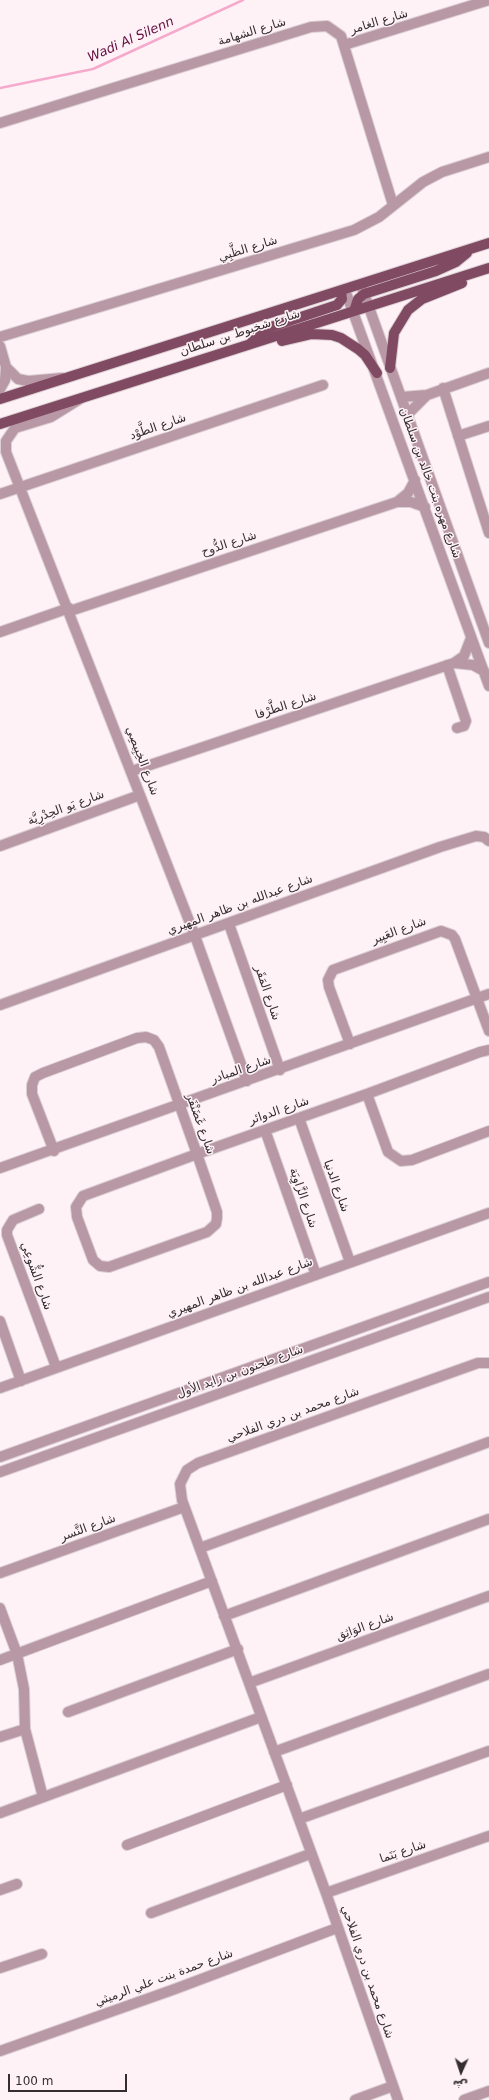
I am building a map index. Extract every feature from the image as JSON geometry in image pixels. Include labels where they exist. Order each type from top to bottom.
[{"type":"main road","name":"شارع شخبوط بن سلطان","points":[[0,399],[343,290],[363,289],[489,244]]},
{"type":"main road","name":"شارع شخبوط بن سلطان","points":[[0,424],[489,268]]},
{"type":"main road","points":[[390,368],[394,333],[408,310],[422,299],[489,272]]},
{"type":"main road","points":[[354,311],[355,304],[363,289]]},
{"type":"main road","points":[[250,344],[264,331],[271,327],[337,305],[342,299],[343,290]]},
{"type":"main road","points":[[177,367],[212,361],[298,336],[322,334],[341,338],[358,348],[377,373]]},
{"type":"street","name":"شارع الغامر","points":[[344,46],[489,0]]},
{"type":"street","name":"شارع الشهامة","points":[[0,123],[316,26],[332,28],[341,36],[393,205]]},
{"type":"street","name":"شارع الظَّبِي","points":[[0,337],[354,230],[371,222],[415,186],[430,178],[489,157]]},
{"type":"street","name":"شارع مهره بنت خالد بن سلطان","points":[[363,289],[489,643]]},
{"type":"street","name":"شارع مهره بنت خالد بن سلطان","points":[[343,290],[354,311],[377,373],[489,686]]},
{"type":"street","points":[[0,346],[6,367],[5,380],[0,389]]},
{"type":"street","points":[[6,367],[14,376],[24,381],[64,378]]},
{"type":"street","points":[[402,397],[427,395],[443,388],[489,373]]},
{"type":"street","name":"شارع الطَّوْد","points":[[0,494],[323,385]]},
{"type":"street","points":[[443,388],[489,534]]},
{"type":"street","points":[[408,414],[427,395]]},
{"type":"street","name":"شارع الخِبِيصِي","points":[[83,397],[51,417],[15,428],[3,448],[69,610],[132,771],[195,936],[247,1081]]},
{"type":"street","points":[[458,436],[489,426]]},
{"type":"street","name":"شارع الدُّوح","points":[[397,502],[408,493],[415,480]]},
{"type":"street","name":"شارع الدُّوح","points":[[0,632],[397,502],[411,502],[425,507]]},
{"type":"street","name":"شارع الطَّرْفا","points":[[132,771],[451,664],[468,651],[472,638]]},
{"type":"street","points":[[451,664],[466,721],[464,726],[457,728]]},
{"type":"street","name":"شارع الطَّرْفا","points":[[451,664],[473,665],[484,671]]},
{"type":"street","name":"شارع يَو الحِدْرِيَّة","points":[[0,846],[140,795]]},
{"type":"street","name":"شارع عبدالله بن ظاهر المهيري","points":[[0,1005],[440,847],[476,836],[484,837],[489,841]]},
{"type":"street","name":"شارع المَقَر","points":[[229,924],[280,1070]]},
{"type":"street","name":"شارع العَبِير","points":[[350,1044],[329,987],[328,980],[333,970],[436,932],[447,932],[455,939],[489,1031]]},
{"type":"street","name":"شارع المبادر","points":[[0,1168],[280,1070],[489,994]]},
{"type":"street","name":"شارع غَضَنْفَر","points":[[54,1150],[32,1094],[32,1085],[35,1078],[43,1073],[138,1038],[150,1038],[157,1044],[217,1212],[216,1224],[207,1232],[114,1266],[105,1267],[93,1260],[77,1217],[76,1207],[80,1198]]},
{"type":"street","name":"شارع الدوائر","points":[[80,1198],[87,1193],[489,1050]]},
{"type":"street","points":[[367,1094],[388,1152],[401,1161],[412,1160],[489,1131]]},
{"type":"street","name":"شارع الدنيا","points":[[298,1118],[350,1262]]},
{"type":"street","name":"شارع الزَّاوِيَة","points":[[265,1130],[316,1275]]},
{"type":"street","name":"شارع الشُّوعِي","points":[[39,1209],[13,1220],[7,1230],[7,1235],[56,1368]]},
{"type":"street","name":"شارع عبدالله بن ظاهر المهيري","points":[[0,1388],[489,1213]]},
{"type":"street","name":"شارع طحنون بن زايد الأول","points":[[0,1457],[489,1282]]},
{"type":"street","name":"شارع طحنون بن زايد الأول","points":[[0,1472],[489,1297]]},
{"type":"street","points":[[0,1320],[21,1381]]},
{"type":"street","name":"شارع محمد بن دري الفلاحي","points":[[398,2100],[326,1893],[310,1854],[238,1649],[224,1616],[184,1507],[180,1492],[180,1484],[187,1470],[192,1466],[471,1365],[478,1363],[489,1363]]},
{"type":"street","points":[[200,1548],[489,1442]]},
{"type":"street","name":"شارع النَّسر","points":[[0,1573],[184,1507]]},
{"type":"street","points":[[224,1616],[489,1519]]},
{"type":"street","points":[[0,1660],[212,1581]]},
{"type":"street","name":"شارع الوَاثِق","points":[[249,1683],[489,1596]]},
{"type":"street","points":[[0,1608],[17,1654],[24,1689],[25,1729],[43,1797]]},
{"type":"street","points":[[68,1712],[238,1649]]},
{"type":"street","points":[[274,1752],[489,1674]]},
{"type":"street","points":[[0,1813],[261,1717]]},
{"type":"street","points":[[0,1737],[25,1729]]},
{"type":"street","points":[[298,1819],[489,1751]]},
{"type":"street","points":[[126,1845],[286,1785]]},
{"type":"street","name":"شارع بَنَما","points":[[326,1893],[489,1836]]},
{"type":"street","points":[[150,1913],[310,1854]]},
{"type":"street","points":[[0,1890],[17,1884]]},
{"type":"street","name":"شارع حمدة بنت علي الرميثي","points":[[0,2051],[177,1988],[337,1928]]},
{"type":"street","points":[[0,1968],[42,1954]]},
{"type":"street","points":[[354,2100],[393,2086]]},
{"type":"street","points":[[464,2100],[489,2091]]},
{"type":"waterway","name":"Wadi Al Silenn","points":[[0,88],[93,69],[243,0]]}]
